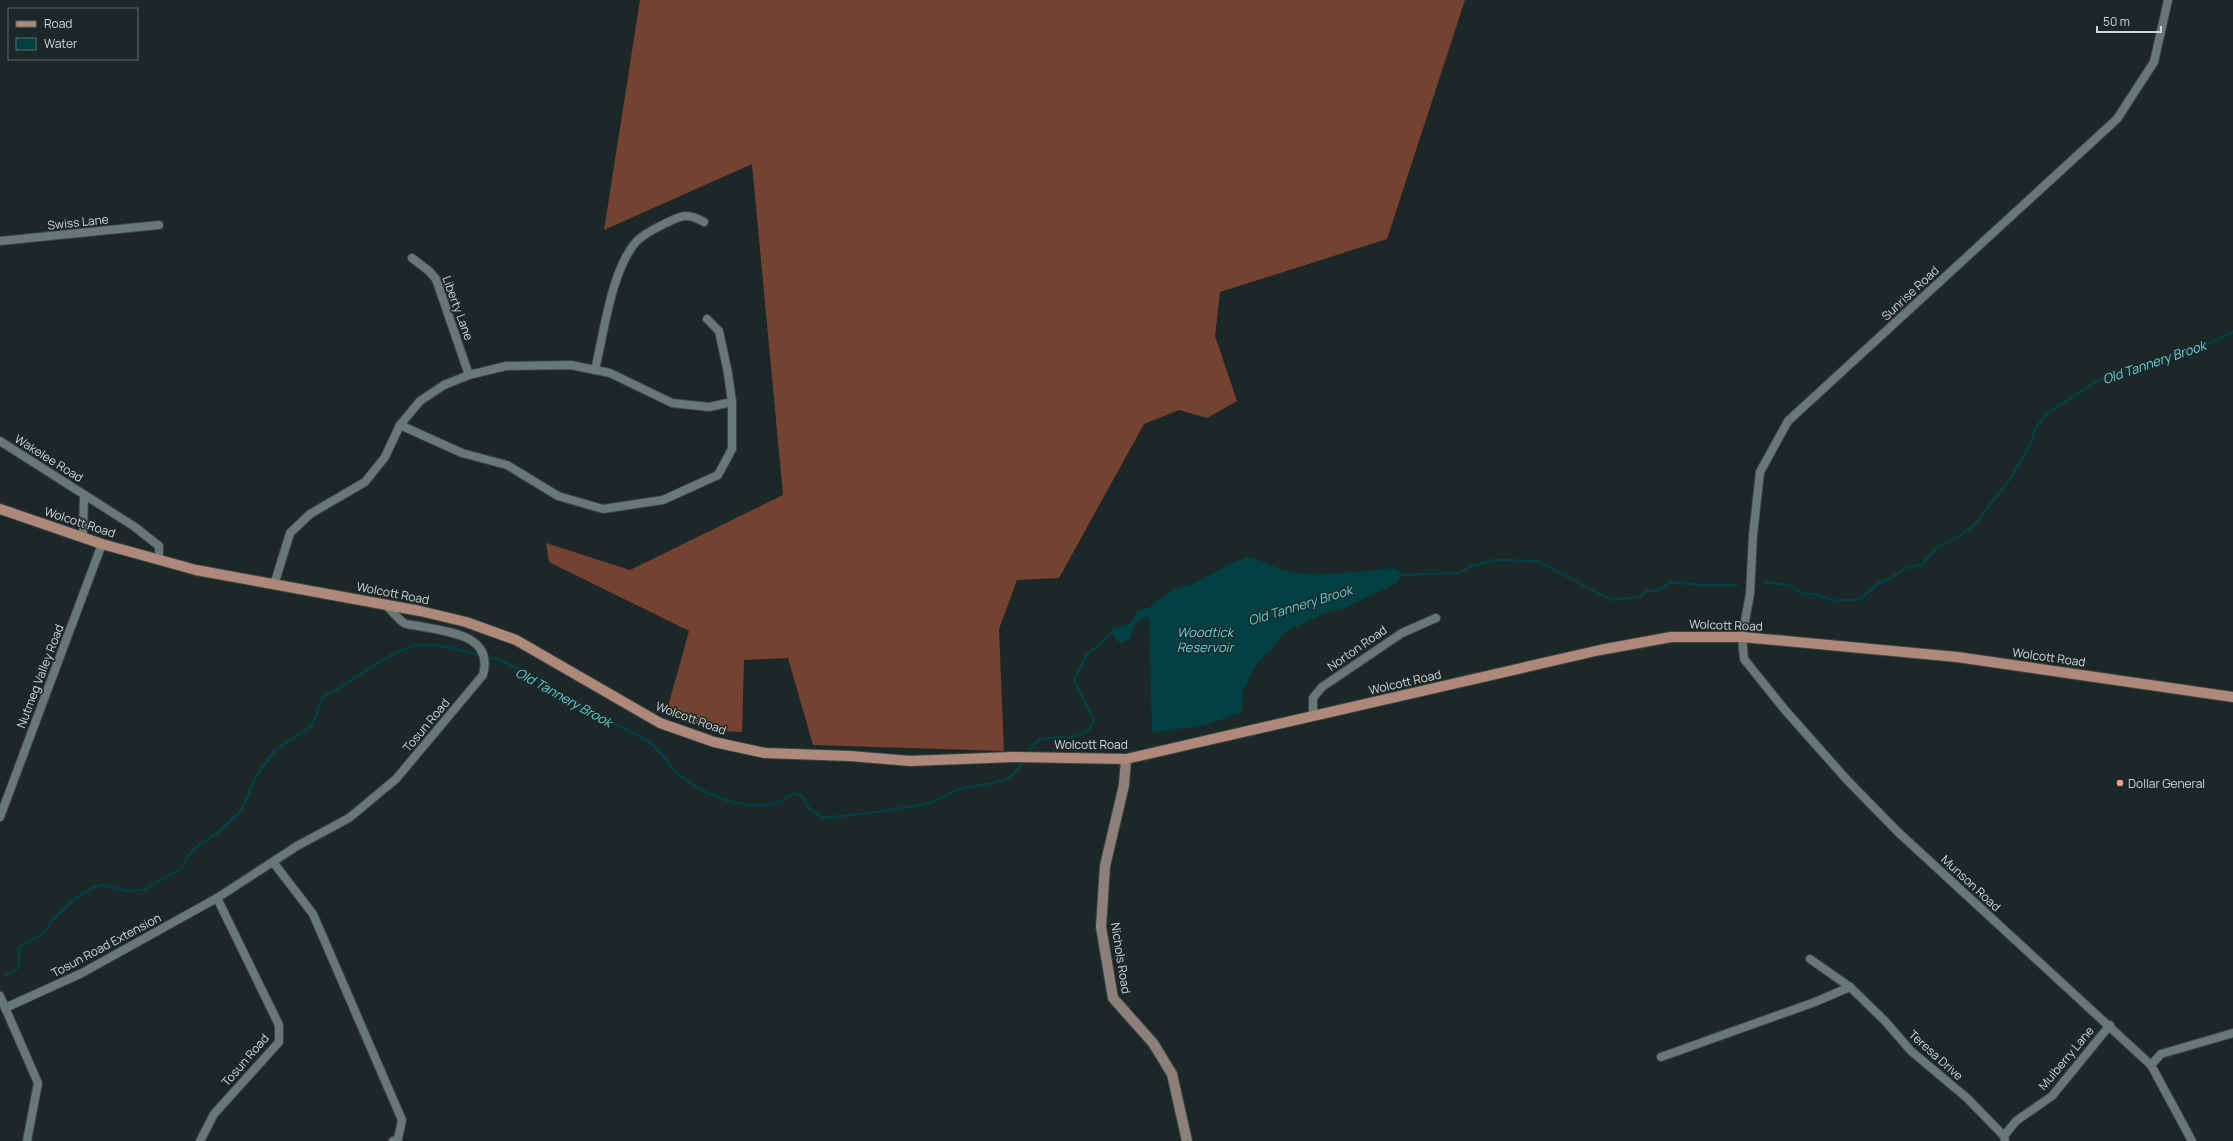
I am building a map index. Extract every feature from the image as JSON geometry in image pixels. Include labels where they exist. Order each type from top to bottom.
[{"type":"main road","name":"Wolcott Road","points":[[0,510],[83,536],[102,544],[196,570],[420,611],[466,622],[510,638],[660,723],[714,742],[765,753],[850,756],[906,761],[1039,757],[1126,759],[1600,650],[1671,637],[1742,637],[1957,657],[2233,697]]},
{"type":"street","name":"Sunrise Road","points":[[1742,637],[1750,594],[1753,535],[1760,472],[1788,420],[2116,119],[2154,62],[2168,0]]},
{"type":"street","points":[[595,370],[616,276],[636,242],[658,227],[683,215],[695,217],[704,222]]},
{"type":"street","name":"Swiss Lane","points":[[0,241],[159,225]]},
{"type":"street","name":"Liberty Lane","points":[[412,258],[429,271],[436,280],[469,375]]},
{"type":"street","points":[[400,425],[462,452],[507,465],[558,496],[603,509],[663,500],[718,474],[732,449],[732,402],[719,331],[707,319]]},
{"type":"street","points":[[274,585],[290,533],[310,514],[365,482],[385,457],[400,425],[420,401],[444,385],[469,375],[506,366],[571,365],[610,373],[672,404],[709,408],[732,402]]},
{"type":"street","name":"Wakelee Road","points":[[0,441],[135,527],[159,546],[159,559]]},
{"type":"street","name":"Wakelee Road","points":[[83,536],[84,495]]},
{"type":"street","name":"Nutmeg Valley Road","points":[[0,817],[102,544]]},
{"type":"street","name":"Tosun Road","points":[[200,1141],[214,1114],[279,1042],[279,1025],[217,898],[272,862],[349,818],[396,779],[483,675],[485,666],[481,649],[473,641],[462,636],[404,623],[386,605]]},
{"type":"street","name":"Norton Road","points":[[1313,716],[1313,698],[1322,687],[1402,632],[1436,618]]},
{"type":"street","name":"Munson Road","points":[[1742,637],[1744,659],[1785,710],[1848,781],[1898,832],[2110,1025],[2151,1065],[2192,1141]]},
{"type":"street","name":"Nichols Road","points":[[1126,759],[1124,785],[1105,866],[1101,927],[1113,998],[1153,1043],[1172,1074],[1187,1141]]},
{"type":"street","points":[[272,862],[313,914],[402,1120],[398,1139],[392,1141]]},
{"type":"street","name":"Tosun Road Extension","points":[[5,1008],[82,973],[217,898]]},
{"type":"street","name":"Teresa Drive","points":[[1810,959],[1850,987],[1885,1021],[1911,1051],[1966,1098],[2005,1138]]},
{"type":"street","points":[[1661,1057],[1815,1002],[1850,987]]},
{"type":"street","points":[[0,996],[38,1083],[27,1141]]},
{"type":"street","name":"Mulberry Lane","points":[[2005,1138],[2016,1121],[2052,1096],[2110,1025]]},
{"type":"street","points":[[2151,1065],[2160,1054],[2233,1033]]},
{"type":"shaded area","points":[[640,0],[1465,0],[1387,239],[1220,292],[1215,336],[1237,401],[1207,418],[1179,410],[1144,424],[1059,578],[1017,580],[999,629],[1004,751],[813,745],[788,658],[744,660],[742,732],[718,731],[666,714],[689,631],[549,562],[546,543],[630,570],[783,495],[752,164],[604,230]]},
{"type":"water","name":"Woodtick Reservoir","points":[[1248,557],[1291,572],[1308,574],[1332,574],[1394,568],[1402,572],[1397,583],[1345,608],[1325,613],[1283,633],[1271,650],[1257,663],[1243,690],[1242,712],[1205,725],[1152,733],[1149,617],[1142,618],[1133,627],[1131,638],[1121,643],[1117,641],[1111,629],[1130,623],[1138,611],[1150,607],[1157,600],[1177,588],[1195,583],[1232,563]]},
{"type":"waterway","name":"Old Tannery Brook","points":[[1765,582],[1789,585],[1803,594],[1814,594],[1836,601],[1860,599],[1879,583],[1891,578],[1905,568],[1922,565],[1936,548],[1960,536],[1974,525],[2010,479],[2033,439],[2035,428],[2049,412],[2102,378],[2206,345],[2233,332]]},
{"type":"waterway","name":"Old Tannery Brook","points":[[1399,575],[1458,573],[1472,566],[1494,560],[1537,561],[1612,600],[1640,597],[1647,591],[1659,590],[1671,582],[1699,585],[1737,585]]},
{"type":"waterway","name":"Old Tannery Brook","points":[[1028,754],[1034,744],[1040,740],[1047,738],[1077,736],[1083,734],[1089,729],[1094,721],[1074,680],[1087,655],[1113,632]]},
{"type":"waterway","name":"Old Tannery Brook","points":[[6,975],[18,968],[20,960],[18,948],[44,933],[52,920],[76,898],[90,889],[101,885],[128,891],[143,890],[182,868],[188,856],[196,847],[216,834],[241,811],[257,775],[275,750],[312,726],[322,698],[386,658],[410,647],[435,645],[480,655]]},
{"type":"waterway","name":"Old Tannery Brook","points":[[485,656],[510,664],[564,699],[649,742],[680,775],[692,784],[706,792],[736,803],[767,805],[781,801],[794,793],[802,796],[809,808],[823,818],[890,810],[933,802],[960,789],[1004,780],[1018,770],[1024,761]]},
{"type":"place","name":"Dollar General","points":[[2120,783]]}]
